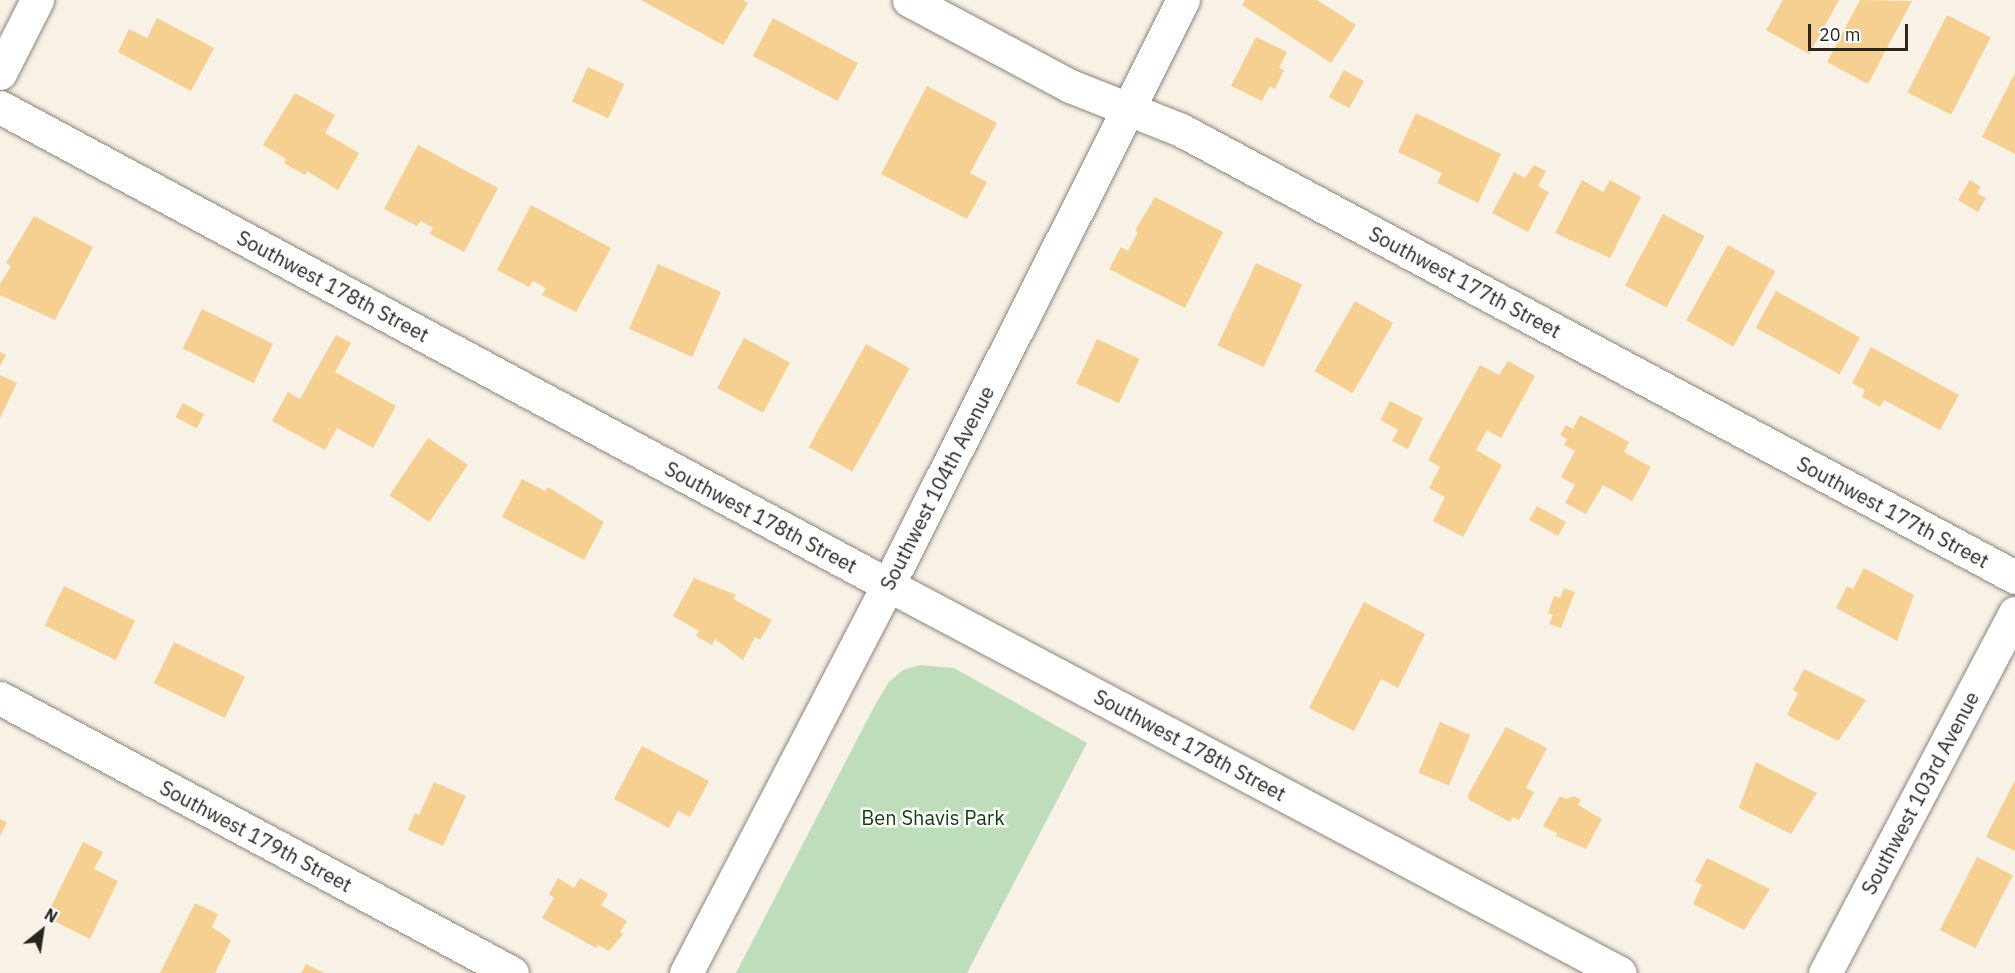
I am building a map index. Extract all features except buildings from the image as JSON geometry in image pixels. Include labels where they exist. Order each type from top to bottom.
[{"type":"street","points":[[0,73],[37,0]]},
{"type":"street","name":"Southwest 177th Street","points":[[909,0],[1070,86],[1181,130],[2015,578]]},
{"type":"street","name":"Southwest 104th Avenue","points":[[686,973],[888,585],[1183,0]]},
{"type":"street","name":"Southwest 178th Street","points":[[0,107],[888,585],[1620,973]]},
{"type":"street","name":"Southwest 103rd Avenue","points":[[1825,973],[2015,613]]},
{"type":"street","name":"Southwest 179th Street","points":[[0,698],[512,973]]},
{"type":"green space","name":"Ben Shavis Park","points":[[920,665],[954,668],[1087,743],[967,973],[736,973],[875,705],[889,682],[903,670]]}]
